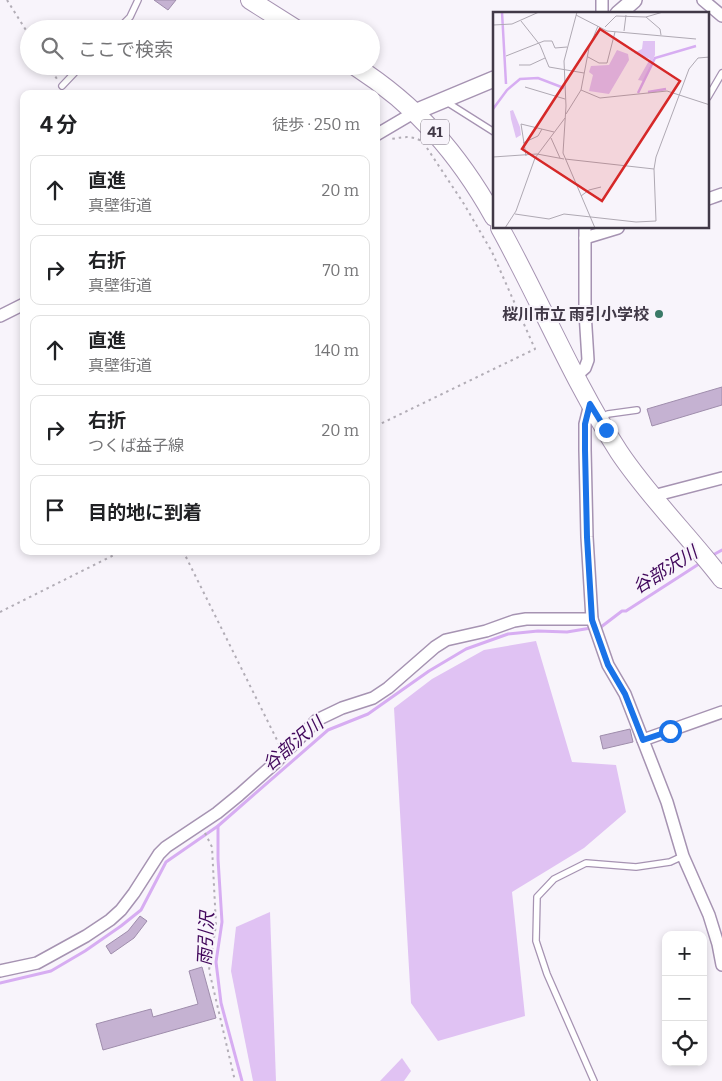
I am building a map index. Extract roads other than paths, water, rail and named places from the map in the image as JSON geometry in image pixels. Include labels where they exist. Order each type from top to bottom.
[{"type":"main road","points":[[250,0],[282,20]]},
{"type":"main road","points":[[620,12],[634,0]]},
{"type":"main road","name":"41","points":[[368,75],[392,92],[431,127],[481,193],[493,215]]},
{"type":"main road","points":[[415,112],[493,78]]},
{"type":"main road","points":[[501,229],[590,404],[620,453],[653,496],[722,578]]},
{"type":"street","points":[[703,0],[722,16]]},
{"type":"street","points":[[380,132],[415,112]]},
{"type":"street","points":[[710,198],[722,194]]},
{"type":"street","points":[[576,376],[585,368],[588,360],[585,312],[585,232],[610,229]]},
{"type":"street","points":[[0,316],[20,306]]},
{"type":"street","points":[[590,404],[585,424],[585,450],[587,537],[594,625],[608,665],[625,694],[667,802],[683,856],[709,915],[722,965]]},
{"type":"street","points":[[653,496],[722,478]]},
{"type":"street","points":[[0,972],[37,964],[110,920],[121,910],[159,854],[166,847],[201,824],[239,794],[274,764],[317,720],[342,708],[373,698],[388,688],[446,640],[486,631],[526,618],[594,625]]},
{"type":"street","points":[[643,740],[722,712]]},
{"type":"lane","points":[[127,20],[138,0]]},
{"type":"lane","points":[[710,94],[722,73]]},
{"type":"lane","points":[[62,86],[72,75]]},
{"type":"lane","points":[[443,100],[493,131]]},
{"type":"lane","points":[[599,419],[608,414],[637,410]]},
{"type":"lane","points":[[594,1081],[554,991],[536,941],[537,897],[554,879],[586,863],[636,866],[670,862],[683,856]]},
{"type":"waterway","name":"谷部沢川","points":[[711,556],[722,550]]},
{"type":"waterway","name":"谷部沢川","points":[[598,627],[601,627],[622,611],[626,611],[702,562]]},
{"type":"waterway","name":"谷部沢川","points":[[0,983],[51,971],[85,951],[121,926],[141,910],[166,862],[218,826],[328,730],[368,714],[429,671],[466,649],[508,634],[538,631],[567,632],[591,628]]},
{"type":"waterway","name":"雨引沢","points":[[218,826],[222,922],[216,962],[221,1003],[242,1081]]},
{"type":"place","name":"桜川市立 雨引小学校","points":[[659,314]]}]
